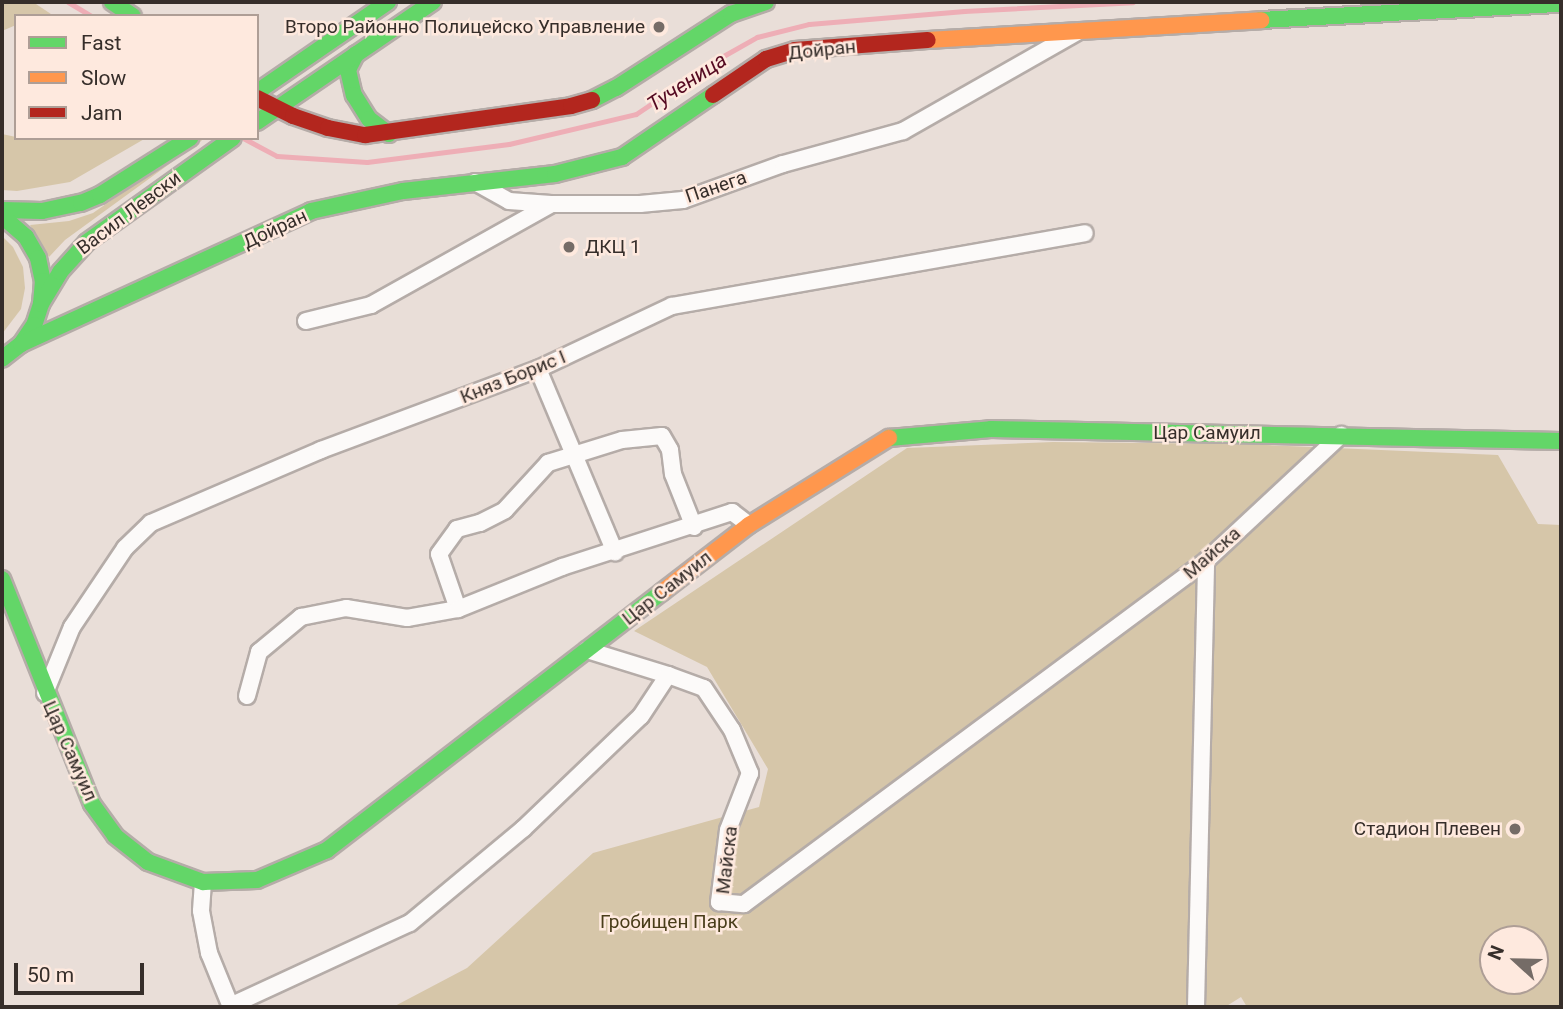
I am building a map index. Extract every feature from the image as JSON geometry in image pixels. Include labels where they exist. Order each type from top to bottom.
[{"type":"street","points":[[111,2],[130,14]]},
{"type":"street","points":[[259,91],[388,2]]},
{"type":"street","points":[[259,121],[433,2]]},
{"type":"street","points":[[259,99],[277,109],[343,132],[389,134],[542,111],[595,99],[743,5],[766,2]]},
{"type":"street","name":"Дойран","points":[[21,344],[311,211],[402,191],[555,174],[622,157],[766,59],[795,50],[1080,30],[1561,5]]},
{"type":"street","name":"Панега","points":[[306,321],[371,305],[552,204],[640,205],[683,200],[783,164],[903,131],[1080,30]]},
{"type":"street","points":[[356,54],[348,70],[354,95],[369,119],[389,134]]},
{"type":"street","name":"Васил Левски","points":[[2,210],[42,211],[80,203],[100,195],[187,140]]},
{"type":"street","name":"Васил Левски","points":[[21,344],[34,325],[41,304],[60,272],[87,242],[230,140]]},
{"type":"street","points":[[475,182],[509,201],[552,204]]},
{"type":"street","points":[[2,216],[26,237],[38,258],[43,281],[41,304]]},
{"type":"street","name":"Княз Борис I","points":[[45,693],[72,627],[125,548],[151,523],[321,450],[538,369],[672,306],[1085,233]]},
{"type":"street","points":[[3,360],[21,344]]},
{"type":"street","points":[[538,369],[615,552]]},
{"type":"street","name":"Цар Самуил","points":[[2,579],[45,693],[92,804],[115,836],[148,862],[203,882],[257,880],[327,850],[749,525],[886,438],[991,429],[1561,441]]},
{"type":"street","name":"Майска","points":[[668,675],[704,688],[732,730],[750,773],[728,830],[719,902],[744,904],[1206,561],[1341,435]]},
{"type":"street","points":[[458,609],[439,554],[457,529],[480,523],[505,510],[548,463],[622,440],[662,436],[670,450],[673,474],[694,527]]},
{"type":"street","points":[[247,696],[259,652],[300,617],[346,608],[407,618],[458,609],[562,567],[694,527],[732,512],[749,525]]},
{"type":"street","points":[[1196,1007],[1206,561]]},
{"type":"street","points":[[203,882],[201,911],[209,953],[230,1006],[410,923],[523,829],[632,725],[668,675],[587,650]]},
{"type":"green space","points":[[2,2],[33,2],[51,14],[14,14],[14,26],[2,31]]},
{"type":"green space","points":[[2,134],[14,137],[14,140],[143,140],[70,182],[17,191],[2,190]]},
{"type":"green space","points":[[198,140],[202,140],[65,240],[49,257],[30,225],[69,221],[93,213]]},
{"type":"green space","points":[[2,236],[13,247],[23,267],[25,288],[21,309],[2,334]]},
{"type":"green space","name":"Гробищен Парк","points":[[1053,442],[1241,444],[1498,455],[1538,524],[1561,525],[1561,1007],[1247,1007],[1241,997],[1225,1007],[393,1007],[467,968],[593,853],[759,807],[768,769],[707,667],[634,631],[907,448]]},
{"type":"waterway","name":"Тученица","points":[[68,2],[88,14]]},
{"type":"waterway","name":"Тученица","points":[[247,140],[277,156],[367,162],[509,144],[636,114],[718,59],[757,37],[809,24],[964,11],[1133,2]]},
{"type":"traffic: fast","points":[[112,2],[130,14]]},
{"type":"traffic: fast","points":[[259,91],[388,2]]},
{"type":"traffic: fast","points":[[259,121],[433,2]]},
{"type":"traffic: fast","points":[[592,100],[616,88],[731,14],[766,2]]},
{"type":"traffic: fast","points":[[1261,20],[1561,4]]},
{"type":"traffic: fast","points":[[356,54],[348,70],[354,95],[369,119],[389,134]]},
{"type":"traffic: fast","points":[[21,344],[311,211],[403,191],[555,174],[622,157],[713,95]]},
{"type":"traffic: fast","points":[[2,210],[42,211],[81,203],[100,195],[187,140]]},
{"type":"traffic: fast","points":[[41,304],[60,272],[87,242],[230,140]]},
{"type":"traffic: fast","points":[[2,216],[26,237],[38,258],[43,281],[41,304],[34,325],[21,344],[2,359]]},
{"type":"traffic: fast","points":[[889,438],[991,429],[1561,441]]},
{"type":"traffic: fast","points":[[2,579],[92,804],[115,836],[148,862],[203,882],[257,880],[327,850],[662,592]]},
{"type":"traffic: slow","points":[[928,40],[1261,20]]},
{"type":"traffic: slow","points":[[662,592],[749,525],[889,438]]},
{"type":"traffic: jam","points":[[713,95],[766,59],[795,50],[928,40]]},
{"type":"traffic: jam","points":[[259,99],[293,116],[328,128],[365,135],[571,106],[592,100]]},
{"type":"place","name":"Второ Районно Полицейско Управление","points":[[659,27]]},
{"type":"place","name":"ДКЦ 1","points":[[569,247]]},
{"type":"place","name":"Стадион Плевен","points":[[1515,829]]}]
